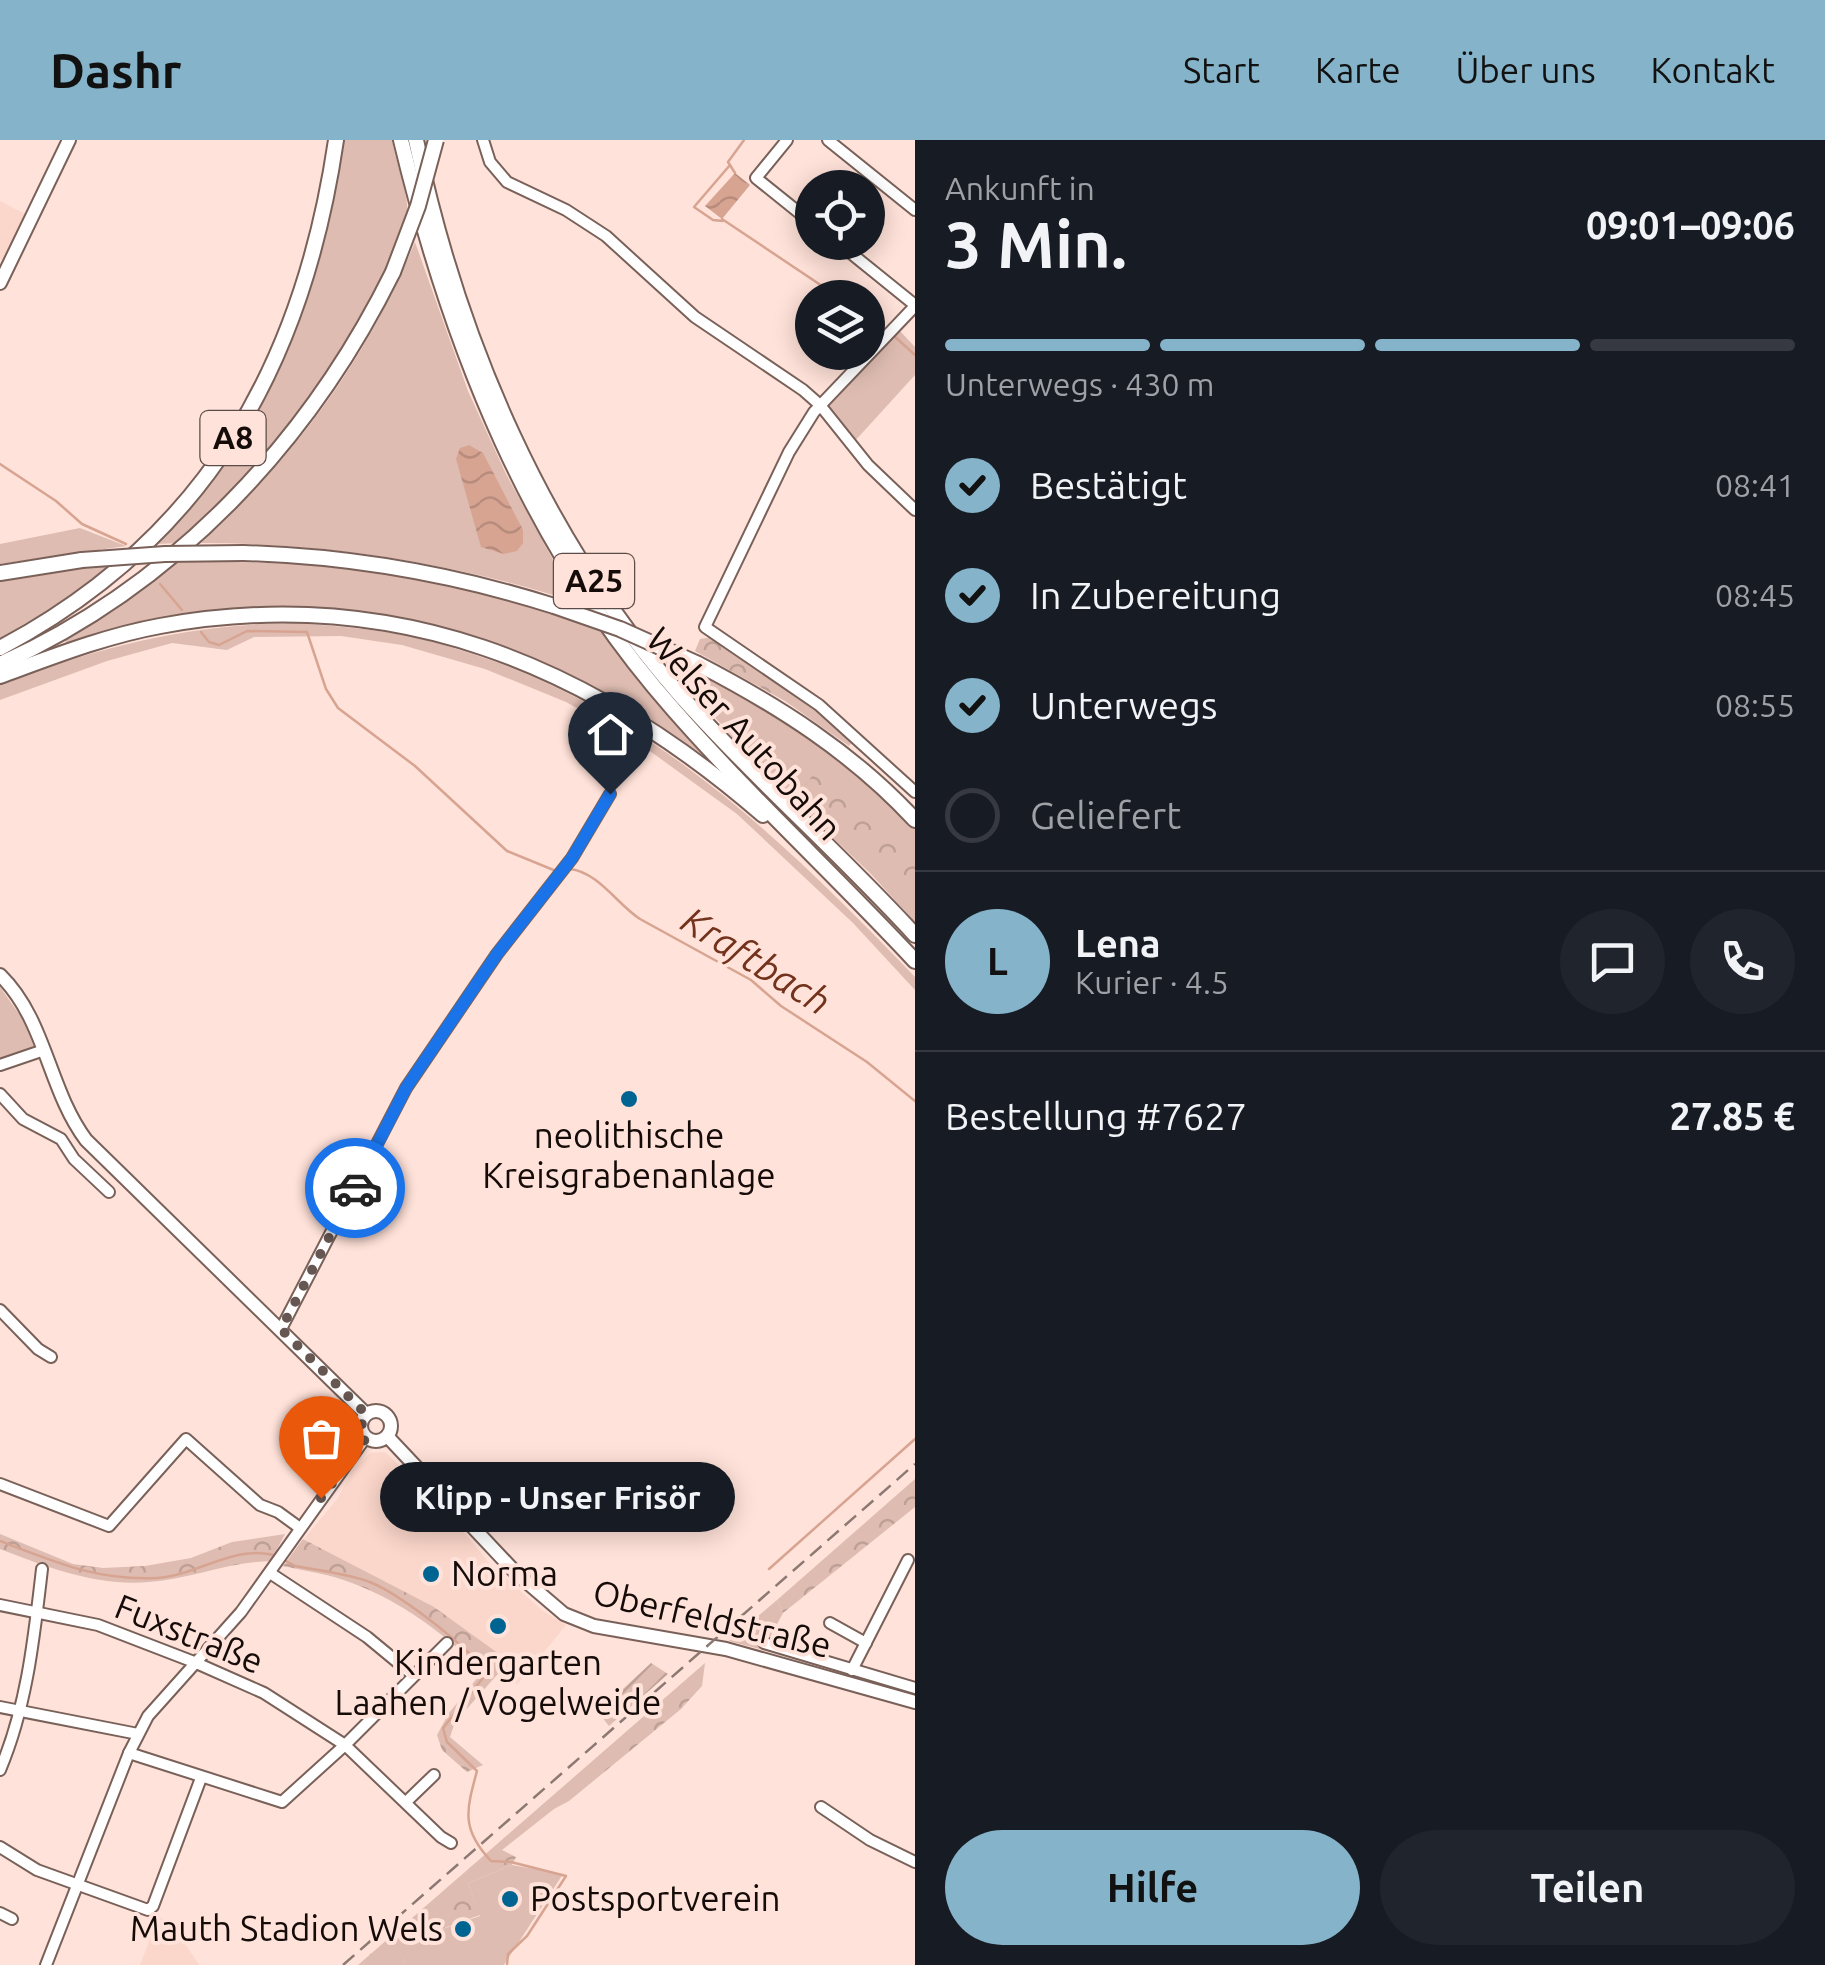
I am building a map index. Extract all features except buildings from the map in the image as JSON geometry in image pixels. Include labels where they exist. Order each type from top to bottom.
[{"type":"highway","name":"A8","points":[[0,648],[74,604],[124,565],[177,512],[220,458],[274,366],[300,299],[323,214],[336,140]]},
{"type":"highway","name":"Welser Autobahn","points":[[401,140],[457,336],[502,445],[544,527],[596,609],[673,709],[915,961]]},
{"type":"highway","name":"Welser Autobahn","points":[[416,140],[442,242],[484,366],[532,475],[585,568],[678,693],[915,935]]},
{"type":"highway","name":"A8","points":[[0,664],[64,631],[162,564],[226,507],[285,443],[329,385],[394,272],[436,140]]},
{"type":"highway","points":[[0,573],[82,560],[244,553],[390,566],[487,586],[620,629],[771,703],[878,783],[915,820]]},
{"type":"highway","points":[[0,676],[128,633],[208,619],[320,616],[418,630],[516,658],[624,711],[701,764],[810,854]]},
{"type":"main road","points":[[0,283],[69,140]]},
{"type":"main road","name":"Oberfeldstraße","points":[[0,974],[24,1006],[67,1109],[86,1140],[366,1414],[385,1414],[390,1425],[387,1436],[516,1573],[564,1614],[594,1626],[726,1649],[915,1702]]},
{"type":"main road","points":[[366,1414],[361,1426],[366,1438],[377,1441],[387,1436]]},
{"type":"street","points":[[483,140],[490,162],[508,182],[566,210],[606,236],[695,317],[803,390],[820,405],[868,465],[915,510]]},
{"type":"street","points":[[788,140],[756,178],[795,209]]},
{"type":"street","points":[[828,140],[915,210]]},
{"type":"street","points":[[859,260],[915,305],[820,405],[789,452],[705,627],[820,705],[915,792]]},
{"type":"street","points":[[281,1329],[406,1088],[497,954],[572,858],[610,794]]},
{"type":"street","points":[[0,1065],[44,1050]]},
{"type":"street","points":[[0,1094],[23,1119],[60,1139],[74,1159],[109,1192]]},
{"type":"street","points":[[0,1310],[51,1357]]},
{"type":"street","points":[[46,1965],[138,1734],[158,1702],[242,1612],[366,1438]]},
{"type":"street","points":[[0,1484],[109,1526],[186,1439],[260,1505],[300,1528]]},
{"type":"street","points":[[852,1670],[908,1560]]},
{"type":"street","points":[[0,1770],[20,1712],[32,1658],[42,1569]]},
{"type":"street","points":[[270,1573],[367,1637],[413,1676]]},
{"type":"street","name":"Fuxstraße","points":[[0,1605],[98,1626],[264,1693],[345,1745],[451,1843]]},
{"type":"street","points":[[830,1623],[866,1642]]},
{"type":"street","points":[[129,1753],[282,1802],[446,1643]]},
{"type":"street","name":"Oberfeldstraße","points":[[764,1643],[915,1688]]},
{"type":"street","points":[[0,1707],[138,1734]]},
{"type":"street","points":[[406,1802],[434,1775]]},
{"type":"street","points":[[0,1847],[37,1870],[142,1909],[153,1906],[200,1778]]},
{"type":"street","points":[[821,1806],[870,1840],[915,1862]]},
{"type":"street","points":[[0,1913],[12,1919]]},
{"type":"shaded area","points":[[0,201],[27,215],[5,261],[0,259]]},
{"type":"shaded area","points":[[385,1452],[448,1513],[489,1563],[543,1611],[566,1625],[517,1685],[507,1675],[505,1666],[434,1608],[304,1539],[338,1498],[352,1471],[370,1453]]},
{"type":"shaded area","points":[[169,1919],[199,1965],[140,1965],[149,1942],[151,1921]]},
{"type":"green space","points":[[344,140],[392,140],[407,207],[394,254],[334,365],[288,427],[179,543],[155,544],[198,501],[233,454],[279,370],[312,282]]},
{"type":"green space","points":[[415,242],[468,391],[506,474],[576,602],[484,576],[391,558],[296,547],[201,543],[267,477],[325,404],[374,326]]},
{"type":"green space","points":[[898,329],[915,347],[915,375],[853,443],[824,404],[858,370],[885,370],[885,342]]},
{"type":"green space","points":[[80,528],[126,546],[0,564],[0,544]]},
{"type":"green space","points":[[178,560],[325,565],[399,574],[478,591],[600,629],[640,684],[713,763],[711,766],[613,697],[535,660],[471,637],[404,622],[337,613],[201,615],[67,644],[65,640],[115,610]]},
{"type":"green space","points":[[110,565],[70,597],[0,638],[0,580]]},
{"type":"green space","points":[[290,623],[366,629],[424,639],[530,675],[593,706],[709,784],[763,829],[915,977],[915,990],[853,923],[737,814],[636,741],[566,702],[485,669],[402,645],[341,636],[254,637],[227,650],[172,643],[107,661],[0,700],[0,685],[107,649],[178,633]]},
{"type":"green space","points":[[713,637],[820,711],[854,740],[849,746],[785,701],[695,651],[700,639]]},
{"type":"green space","points":[[657,653],[732,688],[789,722],[854,773],[915,829],[915,922],[871,874],[767,775]]},
{"type":"green space","points":[[817,769],[822,769],[881,818],[915,854],[915,905],[807,794],[804,787]]},
{"type":"green space","points":[[0,987],[24,1021],[34,1046],[0,1060]]},
{"type":"green space","points":[[915,1479],[915,1507],[783,1613],[777,1600]]},
{"type":"green space","points":[[0,1534],[73,1564],[103,1568],[191,1558],[232,1542],[285,1534],[271,1561],[130,1583],[73,1574],[18,1556],[0,1549]]},
{"type":"green space","points":[[303,1539],[434,1607],[499,1654],[505,1666],[455,1722],[450,1737],[483,1765],[467,1772],[442,1750],[437,1735],[449,1713],[483,1671],[406,1609],[344,1580],[283,1566]]},
{"type":"green space","points":[[777,1600],[783,1613],[763,1650],[729,1641]]},
{"type":"green space","points":[[651,1663],[668,1674],[609,1726],[598,1712]]},
{"type":"green space","points":[[705,1663],[702,1686],[681,1709],[502,1850],[516,1857],[512,1865],[468,1883],[480,1915],[403,1943],[405,1965],[358,1965]]},
{"type":"green space","name":"Postsportverein","points":[[512,1865],[563,1874],[504,1965],[405,1965],[402,1943],[480,1916],[468,1883]]},
{"type":"water","points":[[735,173],[750,185],[722,219],[705,206]]},
{"type":"water","points":[[469,445],[483,453],[523,530],[523,543],[517,551],[504,554],[481,547],[456,459],[460,448]]},
{"type":"waterway","points":[[735,173],[728,162],[744,140]]},
{"type":"waterway","points":[[723,221],[713,220],[694,207],[730,165]]},
{"type":"waterway","points":[[722,219],[813,280]]},
{"type":"waterway","points":[[893,335],[915,355]]},
{"type":"waterway","points":[[0,464],[56,501],[82,524],[126,544]]},
{"type":"waterway","points":[[160,584],[182,610]]},
{"type":"waterway","points":[[201,632],[209,642],[219,645],[247,631],[307,632],[326,689],[338,708],[415,766],[507,851],[556,871]]},
{"type":"waterway","name":"Kraftbach","points":[[570,869],[599,882],[640,919],[751,980],[781,1006],[867,1062],[915,1101]]},
{"type":"waterway","points":[[769,1569],[915,1439]]},
{"type":"waterway","points":[[0,1541],[77,1568],[135,1578],[173,1576],[232,1556],[277,1556]]},
{"type":"waterway","points":[[284,1560],[295,1566],[364,1580],[393,1595],[448,1635],[486,1674],[443,1728],[447,1742],[477,1771],[470,1797],[470,1829],[491,1861],[566,1876],[527,1936],[508,1954],[507,1965]]},
{"type":"railway","points":[[343,1965],[915,1464]]},
{"type":"way so far","points":[[321,1498],[366,1438],[361,1426],[366,1414],[281,1329],[355,1188]]},
{"type":"place","name":"neolithische Kreisgrabenanlage","points":[[629,1099]]},
{"type":"place","name":"Klipp - Unser Frisör","points":[[321,1498]]},
{"type":"place","name":"Norma","points":[[431,1574]]},
{"type":"place","name":"Kindergarten Laahen / Vogelweide","points":[[498,1626]]},
{"type":"place","name":"Postsportverein","points":[[510,1899]]},
{"type":"place","name":"Mauth Stadion Wels","points":[[463,1929]]},
{"type":"route","points":[[355,1188],[406,1088],[497,954],[572,858],[610,794]]}]
